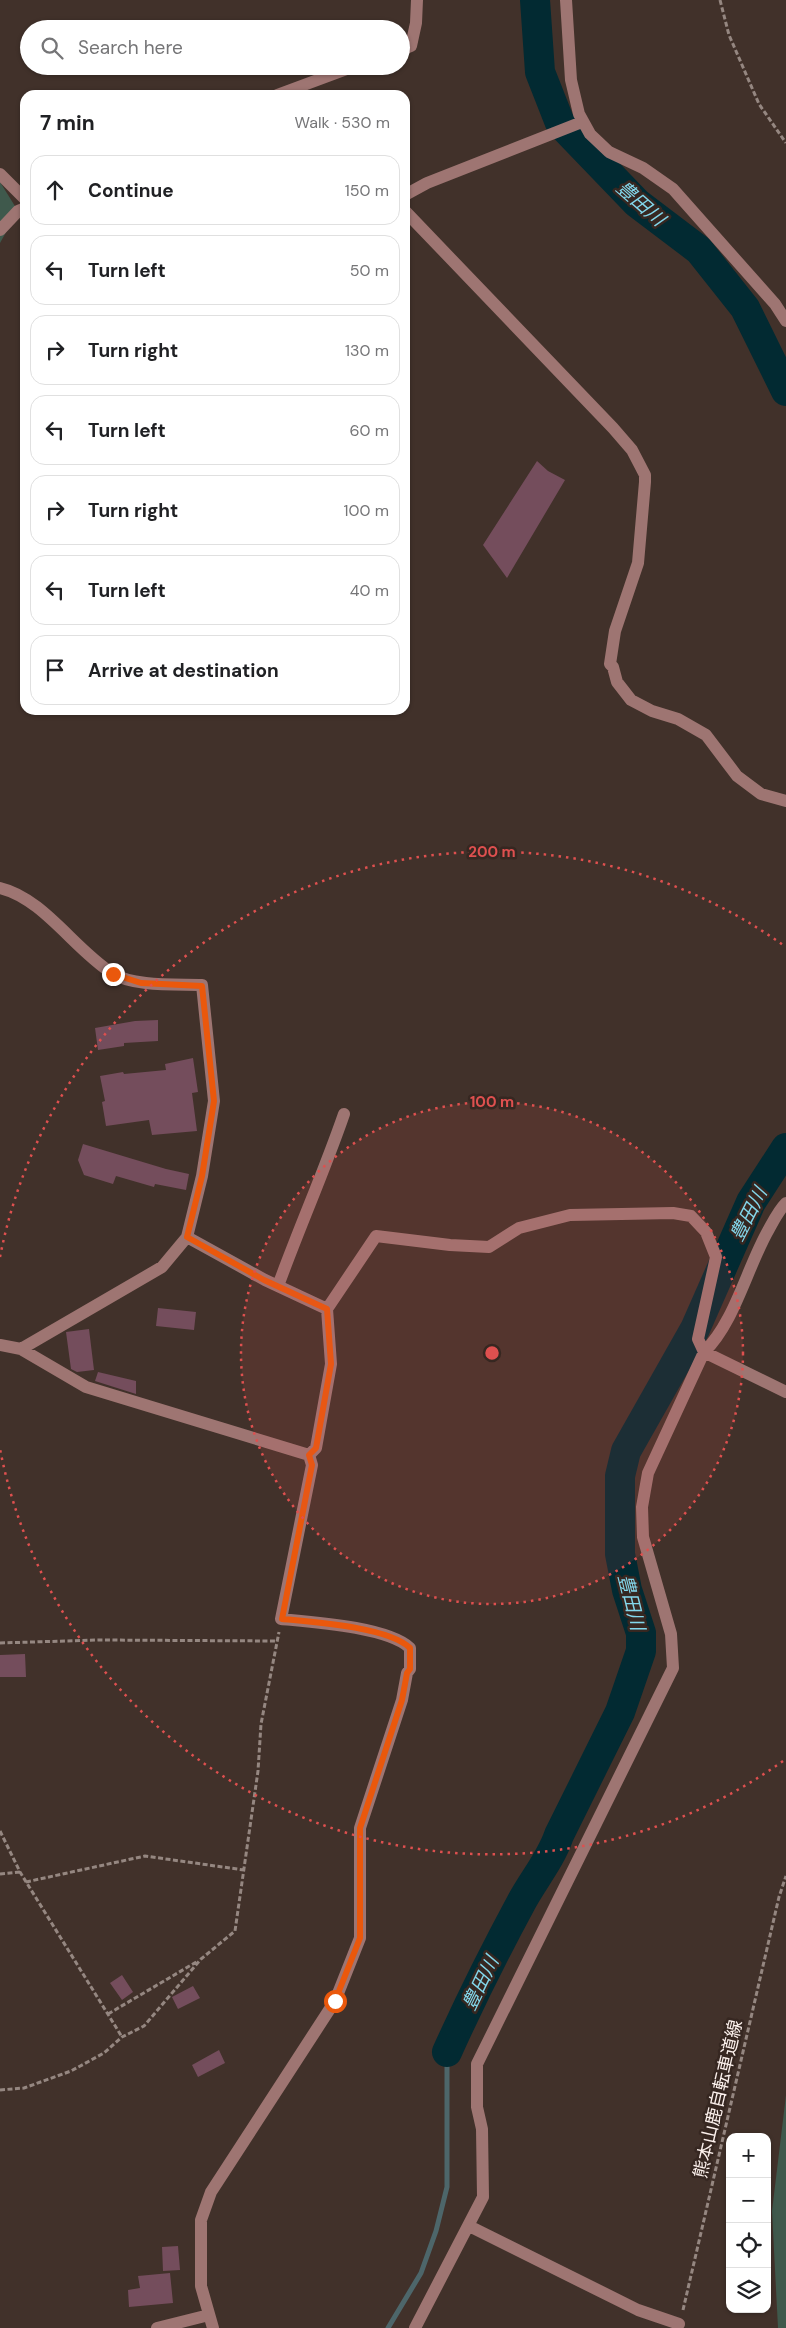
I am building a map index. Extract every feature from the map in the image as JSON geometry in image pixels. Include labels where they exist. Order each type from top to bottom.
[{"type":"street","points":[[410,46],[416,23],[417,0]]},
{"type":"street","points":[[566,0],[571,80],[582,122],[590,134],[609,152],[643,168],[673,189],[775,304],[786,321]]},
{"type":"street","points":[[290,90],[331,75]]},
{"type":"street","points":[[410,192],[427,183],[582,122]]},
{"type":"street","points":[[0,174],[20,194]]},
{"type":"street","points":[[0,230],[20,210]]},
{"type":"street","points":[[410,216],[613,428],[632,450],[645,475],[638,562],[615,632],[610,664],[613,667],[617,682],[631,700],[652,711],[678,719],[706,735],[737,776],[761,794],[786,801]]},
{"type":"street","points":[[0,888],[15,892],[34,906],[113,974],[141,983],[202,986],[214,1101],[202,1176],[187,1237],[162,1267],[21,1349]]},
{"type":"street","points":[[278,1286],[311,1198],[329,1159],[344,1114]]},
{"type":"street","points":[[415,2328],[483,2197],[482,2129],[477,2107],[477,2064],[673,1668],[671,1634],[643,1537],[642,1507],[648,1473],[704,1352],[712,1344],[728,1318],[756,1252],[786,1203]]},
{"type":"street","points":[[309,1455],[316,1448],[331,1364],[327,1309],[376,1236],[450,1245],[488,1246],[519,1228],[570,1215],[673,1214],[691,1216],[706,1232],[716,1257],[698,1339],[704,1352],[786,1392]]},
{"type":"street","points":[[187,1237],[278,1286],[327,1309]]},
{"type":"street","points":[[0,1345],[21,1349],[86,1387],[309,1455]]},
{"type":"street","points":[[212,2328],[202,2286],[202,2220],[211,2192],[335,2001],[350,1966],[360,1938],[360,1828],[402,1700],[407,1673],[410,1669],[410,1648],[404,1642],[383,1634],[325,1623],[282,1619],[312,1465],[309,1455]]},
{"type":"street","points":[[469,2226],[638,2310],[680,2324]]},
{"type":"street","points":[[157,2328],[209,2315]]},
{"type":"path","points":[[720,0],[729,35],[758,104],[786,143]]},
{"type":"path","points":[[0,1643],[98,1640],[278,1641],[261,1724],[258,1771],[234,1931],[202,1959],[144,2026],[122,2037],[104,2054],[71,2071],[24,2088],[0,2090]]},
{"type":"path","points":[[0,1832],[20,1872],[122,2037]]},
{"type":"path","points":[[26,1882],[145,1856],[244,1870]]},
{"type":"path","points":[[0,1874],[20,1872]]},
{"type":"path","name":"熊本山鹿自転車道線","points":[[680,2324],[779,1897],[786,1876]]},
{"type":"path","points":[[108,2014],[202,1959]]},
{"type":"green space","points":[[0,182],[18,211],[0,243]]},
{"type":"green space","points":[[786,2095],[786,2328],[778,2328],[772,2211]]},
{"type":"building","points":[[537,461],[548,471],[565,480],[507,578],[483,545]]},
{"type":"building","points":[[158,1020],[158,1041],[124,1043],[124,1046],[98,1050],[95,1028],[135,1021]]},
{"type":"building","points":[[193,1058],[198,1092],[192,1093],[197,1131],[152,1135],[149,1120],[106,1126],[102,1102],[105,1101],[100,1076],[123,1072],[124,1074],[166,1070],[165,1064]]},
{"type":"building","points":[[83,1144],[189,1174],[186,1190],[155,1184],[154,1187],[116,1176],[113,1184],[84,1175],[78,1160]]},
{"type":"building","points":[[158,1308],[196,1312],[194,1330],[156,1326]]},
{"type":"building","points":[[89,1329],[94,1370],[77,1372],[71,1369],[66,1332]]},
{"type":"building","points":[[98,1372],[136,1381],[136,1394],[95,1381]]},
{"type":"building","points":[[25,1654],[26,1677],[0,1677],[0,1655]]},
{"type":"building","points":[[122,1975],[133,1992],[122,2000],[110,1983]]},
{"type":"building","points":[[193,1986],[200,1998],[178,2009],[172,1997]]},
{"type":"building","points":[[219,2050],[225,2063],[198,2077],[192,2065]]},
{"type":"building","points":[[178,2246],[180,2270],[163,2271],[162,2247]]},
{"type":"building","points":[[170,2273],[173,2303],[129,2307],[128,2290],[140,2288],[138,2276]]},
{"type":"waterway","name":"豊田川","points":[[535,0],[540,72],[560,123],[637,203],[699,250],[745,308],[786,391]]},
{"type":"waterway","name":"豊田川","points":[[447,2052],[502,1939],[522,1901],[552,1852],[620,1712],[641,1651],[641,1633],[627,1590],[620,1554],[620,1476],[626,1451],[695,1329],[751,1202],[786,1148]]},
{"type":"waterway","points":[[388,2328],[421,2273],[436,2231],[447,2187],[447,2052]]},
{"type":"route","points":[[113,974],[141,983],[202,986],[214,1101],[202,1176],[187,1237],[264,1280],[327,1309],[331,1364],[316,1448],[309,1455],[312,1465],[282,1619],[325,1623],[383,1634],[404,1642],[410,1648],[410,1669],[407,1673],[402,1700],[383,1752],[360,1828],[360,1938],[335,2001]]}]
